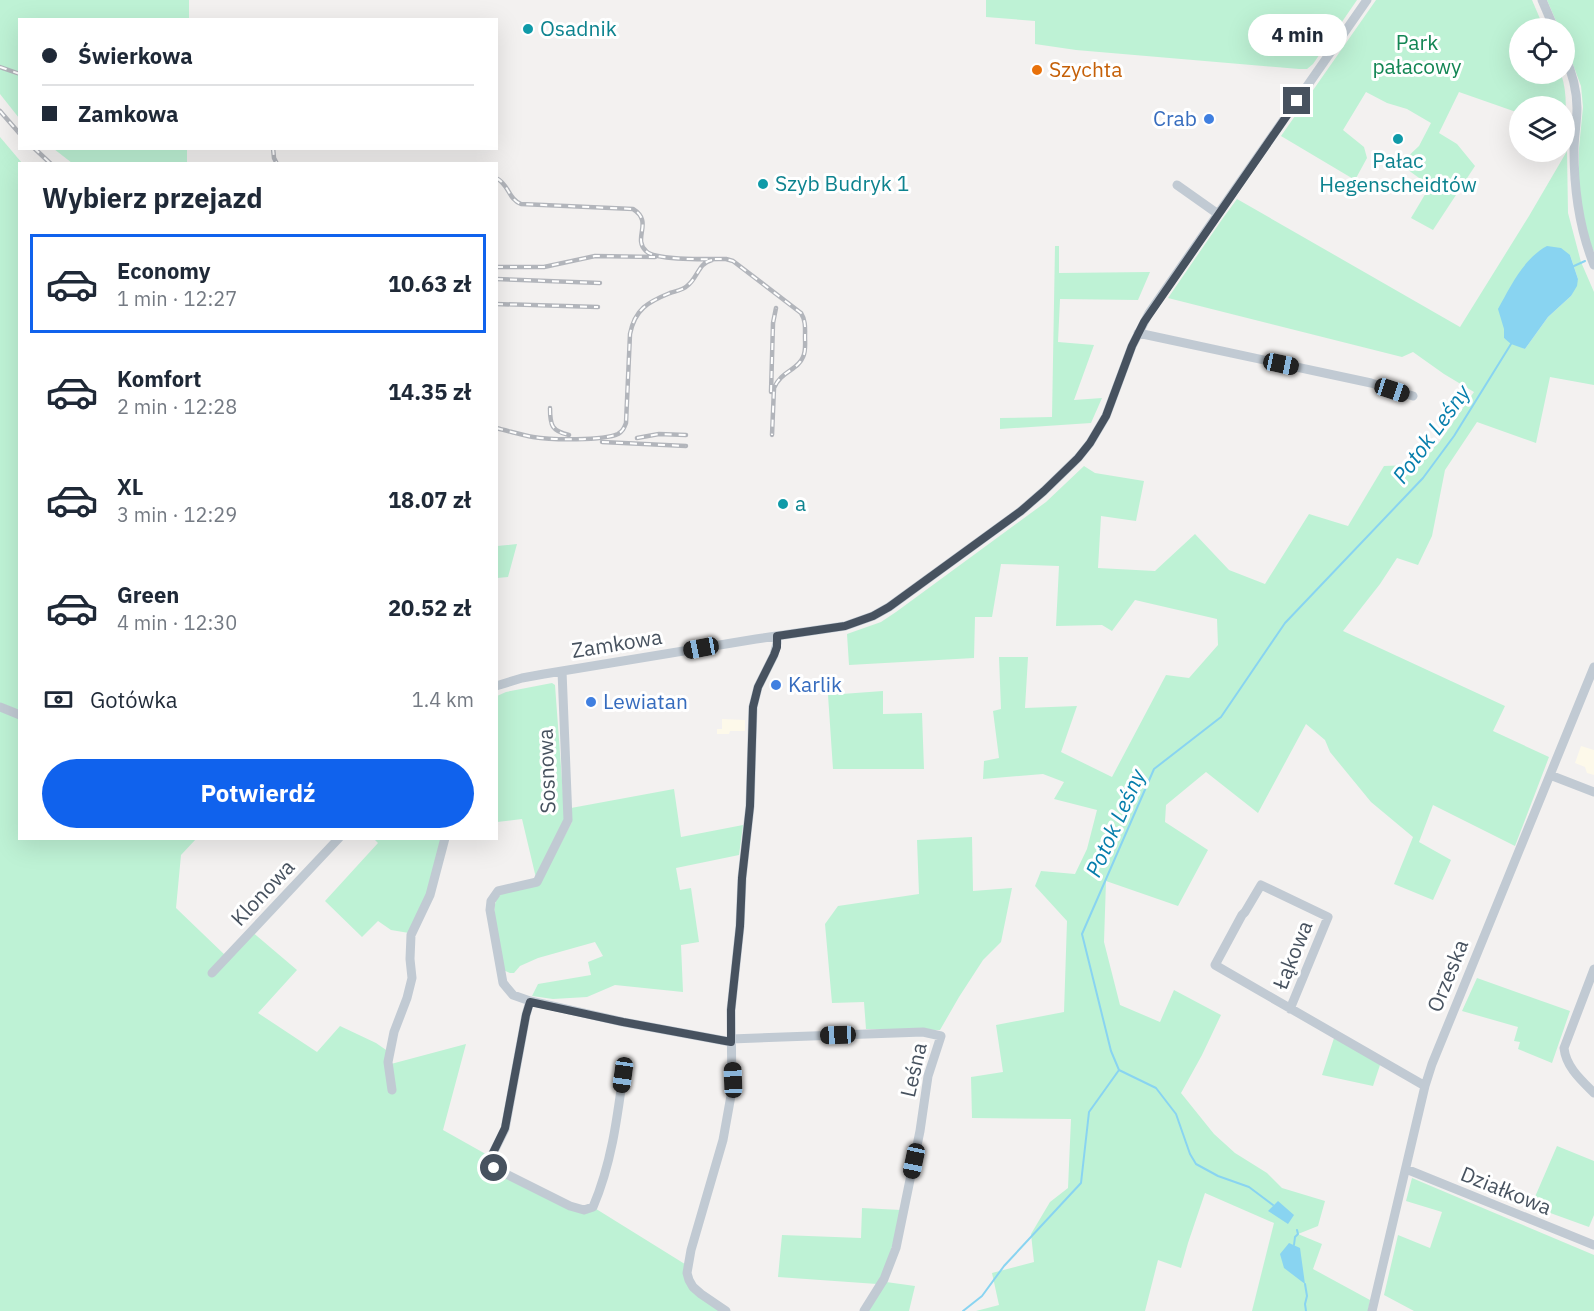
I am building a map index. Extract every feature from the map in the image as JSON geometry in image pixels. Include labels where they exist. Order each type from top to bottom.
[{"type":"street","name":"Zamkowa","points":[[498,685],[522,678],[562,671],[845,626],[873,616],[889,607],[1036,498],[1078,458],[1098,431],[1112,402],[1138,333],[1156,302],[1367,0]]},
{"type":"street","points":[[1542,0],[1550,18]]},
{"type":"street","points":[[1574,84],[1577,110],[1574,148],[1575,192],[1585,242],[1594,265]]},
{"type":"street","points":[[1177,185],[1218,214]]},
{"type":"street","points":[[1138,333],[1371,383],[1413,396]]},
{"type":"street","points":[[726,1311],[693,1287],[687,1273],[691,1250],[729,1116],[732,1090],[731,1010],[750,806],[753,707],[758,687],[777,647],[777,636]]},
{"type":"street","name":"Orzeska","points":[[1372,1311],[1432,1064],[1594,667]]},
{"type":"street","name":"Sosnowa","points":[[530,1002],[513,995],[503,983],[490,910],[498,891],[537,882],[568,820],[562,671]]},
{"type":"street","points":[[0,707],[18,714]]},
{"type":"street","points":[[1550,775],[1594,792]]},
{"type":"street","name":"Klonowa","points":[[212,973],[337,840]]},
{"type":"street","points":[[392,1090],[388,1062],[394,1032],[412,978],[411,935],[430,895],[445,840]]},
{"type":"street","name":"Łąkowa","points":[[1290,1009],[1328,917],[1261,885],[1215,966],[1290,1009],[1425,1086]]},
{"type":"street","points":[[1594,969],[1564,1048],[1566,1058],[1574,1073],[1594,1093]]},
{"type":"street","points":[[623,1075],[614,1138],[602,1187],[593,1207],[584,1210],[570,1206],[494,1168],[490,1159],[505,1128],[530,1002],[623,1022],[731,1040]]},
{"type":"street","name":"Leśna","points":[[731,1040],[923,1032],[941,1036],[928,1076],[920,1131],[896,1248],[884,1279],[864,1311]]},
{"type":"street","name":"Działkowa","points":[[1406,1169],[1594,1245]]},
{"type":"shaded area","points":[[722,719],[745,720],[745,731],[717,734],[717,729],[722,729]]},
{"type":"shaded area","points":[[1581,746],[1594,750],[1594,775],[1587,773],[1585,767],[1575,763]]},
{"type":"green space","points":[[0,0],[189,0],[189,18],[18,18],[18,117],[0,94]]},
{"type":"green space","points":[[986,0],[1357,0],[1313,64],[1307,69],[1299,69],[1076,50],[1035,44],[1035,21],[986,17]]},
{"type":"green space","name":"Park pałacowy","points":[[1376,0],[1532,0],[1540,18],[1509,18],[1509,84],[1564,84],[1566,96],[1509,96],[1509,110],[1459,92],[1439,133],[1457,144],[1475,166],[1433,230],[1411,218],[1430,186],[1400,164],[1419,146],[1431,123],[1407,109],[1387,103],[1366,92],[1343,130],[1364,147],[1367,158],[1355,180],[1281,136]]},
{"type":"green space","points":[[1547,0],[1594,0],[1594,252],[1588,239],[1579,190],[1579,148],[1583,107],[1581,86],[1575,70],[1575,18],[1555,18]]},
{"type":"green space","points":[[0,137],[21,162],[18,162],[18,840],[195,840],[181,855],[176,908],[227,957],[251,931],[297,970],[258,1013],[317,1052],[340,1026],[376,1043],[389,1052],[391,1064],[466,1044],[443,1130],[491,1157],[494,1168],[571,1206],[593,1207],[688,1266],[689,1280],[726,1311],[0,1311]]},
{"type":"green space","points":[[55,150],[187,150],[187,162],[71,162]]},
{"type":"green space","points":[[1561,162],[1567,162],[1568,213],[1581,262],[1594,292],[1594,385],[1550,377],[1536,443],[1477,422],[1445,470],[1432,536],[1418,565],[1397,558],[1343,631],[1505,706],[1493,731],[1549,757],[1515,846],[1433,805],[1419,842],[1451,860],[1433,900],[1394,884],[1413,837],[1371,802],[1330,752],[1325,740],[1306,724],[1258,813],[1206,772],[1166,805],[1165,822],[1208,850],[1178,906],[1106,881],[1104,942],[1120,1005],[1160,1022],[1174,990],[1221,1015],[1181,1093],[1214,1134],[1235,1153],[1267,1173],[1282,1188],[1325,1201],[1318,1226],[1298,1234],[1322,1244],[1313,1269],[1370,1300],[1368,1311],[1252,1311],[1274,1223],[1205,1193],[1181,1268],[1158,1260],[1145,1311],[976,1311],[999,1305],[992,1273],[1034,1262],[1031,1234],[1050,1202],[1068,1188],[1071,1119],[972,1118],[971,1077],[1003,1072],[996,1025],[1064,1012],[1067,921],[1035,886],[1041,871],[1075,874],[1087,849],[1097,810],[1054,799],[1064,782],[1043,774],[983,779],[984,761],[999,758],[993,711],[1001,709],[999,657],[1028,657],[1025,708],[1077,706],[1061,752],[1112,777],[1166,675],[1189,678],[1218,645],[1217,619],[1135,600],[1112,631],[1102,625],[1056,626],[1059,566],[1001,564],[992,617],[975,617],[974,658],[849,665],[847,634],[881,622],[896,612],[1046,502],[1084,466],[1095,473],[1144,481],[1136,521],[1101,516],[1098,568],[1155,571],[1195,534],[1229,570],[1265,584],[1309,514],[1348,526],[1384,466],[1411,465],[1438,444],[1474,392],[1413,352],[1402,357],[1168,298],[1237,199],[1460,327]],"holes":[[[1570,255],[1578,279],[1571,296],[1548,317],[1525,349],[1504,338],[1504,329]]]},
{"type":"green space","points":[[1055,246],[1059,246],[1059,273],[1150,272],[1138,300],[1060,299],[1058,342],[1094,345],[1074,400],[1102,398],[1091,423],[1000,429],[1000,418],[1052,417]]},
{"type":"green space","points":[[517,544],[508,577],[498,578],[498,546]]},
{"type":"green space","points":[[552,683],[555,685],[565,821],[536,878],[522,819],[498,822],[498,696]]},
{"type":"green space","points":[[883,691],[883,714],[922,713],[924,769],[833,769],[828,695]]},
{"type":"green space","points":[[674,789],[681,837],[743,825],[739,855],[676,868],[680,890],[691,888],[699,942],[681,945],[683,992],[615,985],[587,997],[553,999],[532,996],[538,984],[591,975],[588,962],[603,956],[595,942],[538,958],[520,966],[514,973],[503,970],[494,917],[497,899],[506,892],[539,885],[572,822],[571,808]]},
{"type":"green space","points":[[972,837],[973,891],[1012,888],[1001,942],[983,960],[940,1030],[866,1029],[864,1002],[832,1003],[825,924],[838,906],[919,894],[917,840]]},
{"type":"green space","points":[[375,840],[443,840],[427,899],[409,933],[391,930],[378,921],[362,937],[325,901],[378,843]]},
{"type":"green space","points":[[1477,978],[1570,1011],[1552,1063],[1518,1049],[1520,1042],[1514,1041],[1518,1027],[1462,1011]]},
{"type":"green space","points":[[1335,1035],[1381,1062],[1373,1086],[1322,1075]]},
{"type":"green space","points":[[1557,1146],[1594,1161],[1594,1215],[1589,1227],[1531,1206]]},
{"type":"green space","points":[[1412,1178],[1594,1255],[1594,1311],[1414,1311],[1384,1295],[1398,1235],[1430,1248],[1442,1212],[1406,1201]]},
{"type":"green space","points":[[862,1208],[901,1210],[889,1257],[877,1284],[778,1277],[782,1235],[861,1238]]},
{"type":"green space","points":[[886,1282],[915,1286],[909,1311],[865,1311]]},
{"type":"water","points":[[1547,246],[1561,248],[1570,255],[1578,279],[1577,286],[1571,296],[1548,317],[1525,349],[1511,344],[1504,338],[1504,329],[1498,309],[1525,265]]},
{"type":"water","points":[[1278,1201],[1294,1215],[1288,1224],[1268,1211]]},
{"type":"water","points":[[1289,1243],[1300,1248],[1305,1284],[1284,1268],[1280,1254]]},
{"type":"waterway","points":[[1574,266],[1585,261]]},
{"type":"waterway","name":"Potok Leśny","points":[[963,1311],[982,1296],[1004,1266],[1081,1183],[1089,1112],[1119,1070],[1111,1051],[1082,934],[1154,769],[1221,717],[1285,623],[1423,478],[1454,436],[1511,344]]},
{"type":"waterway","points":[[1119,1070],[1156,1088],[1176,1114],[1190,1154],[1196,1164],[1218,1176],[1249,1187],[1273,1205]]},
{"type":"waterway","points":[[1294,1245],[1297,1230]]},
{"type":"waterway","points":[[1305,1284],[1306,1311]]},
{"type":"railway","points":[[0,67],[18,73]]},
{"type":"railway","points":[[0,111],[18,132]]},
{"type":"railway","points":[[36,150],[49,162]]},
{"type":"railway","points":[[273,150],[276,162]]},
{"type":"railway","points":[[498,180],[504,184],[513,199],[521,204],[633,209],[642,219],[641,241],[646,251],[671,258],[733,261],[801,313],[805,325],[805,352],[801,361],[781,378],[774,388],[772,435]]},
{"type":"railway","points":[[498,267],[544,267],[595,256],[655,257]]},
{"type":"railway","points":[[498,428],[552,439],[601,438],[620,433],[626,423],[630,334],[635,318],[649,303],[691,283],[701,267],[712,260]]},
{"type":"railway","points":[[498,279],[600,283]]},
{"type":"railway","points":[[498,304],[598,307]]},
{"type":"railway","points":[[771,392],[773,323],[776,308]]},
{"type":"railway","points":[[550,408],[553,427],[569,435]]},
{"type":"railway","points":[[637,438],[659,434],[686,435]]},
{"type":"railway","points":[[602,442],[686,446]]},
{"type":"place","name":"Osadnik","points":[[528,29]]},
{"type":"place","name":"Szychta","points":[[1037,70]]},
{"type":"place","name":"Crab","points":[[1209,119]]},
{"type":"place","name":"Pałac Hegenscheidtów","points":[[1398,139]]},
{"type":"place","name":"Szyb Budryk 1","points":[[763,184]]},
{"type":"place","name":"a","points":[[783,504]]},
{"type":"place","name":"Karlik","points":[[776,685]]},
{"type":"place","name":"Lewiatan","points":[[591,702]]},
{"type":"route","points":[[494,1168],[490,1159],[505,1128],[530,1002],[731,1042],[731,1010],[750,806],[753,707],[758,687],[777,647],[777,636],[845,626],[873,616],[889,607],[1021,511],[1078,458],[1106,416],[1132,346],[1144,322],[1297,101]]}]
